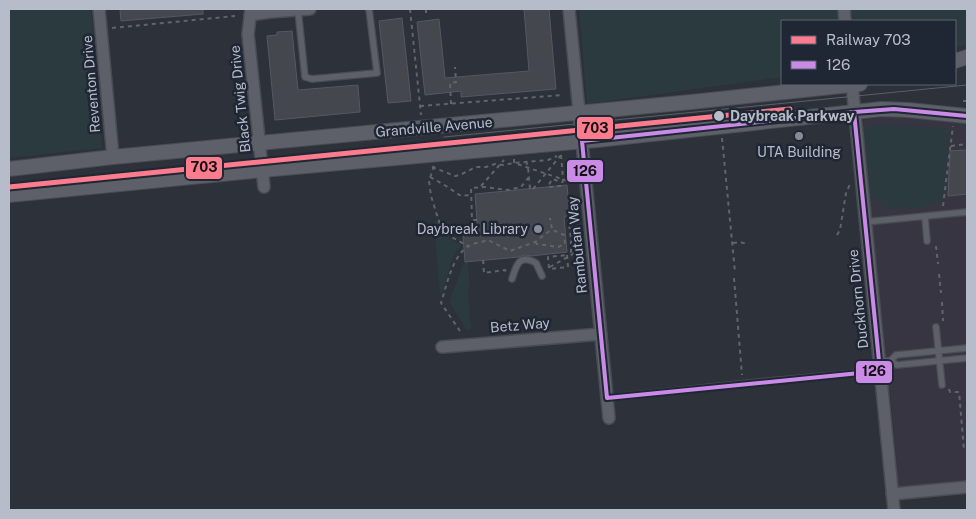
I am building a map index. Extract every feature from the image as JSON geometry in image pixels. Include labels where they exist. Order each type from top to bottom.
[{"type":"street","name":"Reventon Drive","points":[[100,9],[113,157]]},
{"type":"street","points":[[251,12],[304,9]]},
{"type":"street","name":"Rambutan Way","points":[[569,9],[609,418]]},
{"type":"street","name":"Black Twig Drive","points":[[251,12],[248,34],[264,187]]},
{"type":"street","name":"Grandville Avenue","points":[[9,169],[113,157],[579,113],[845,85]]},
{"type":"street","name":"Duckhorn Drive","points":[[855,85],[854,112],[865,222],[883,364],[894,510]]},
{"type":"street","name":"Grandville Avenue","points":[[9,195],[582,141],[854,112],[894,110],[967,116]]},
{"type":"street","name":"Betz Way","points":[[442,347],[601,334]]},
{"type":"street","points":[[892,494],[967,487]]},
{"type":"lane","points":[[304,9],[305,77],[312,79],[377,73],[368,9]]},
{"type":"lane","points":[[865,222],[967,212]]},
{"type":"lane","points":[[925,217],[927,241]]},
{"type":"lane","points":[[509,279],[519,262],[523,260],[536,263],[542,276]]},
{"type":"lane","points":[[936,327],[942,385]]},
{"type":"lane","points":[[883,364],[896,354],[967,348]]},
{"type":"lane","points":[[607,398],[760,382],[883,364],[897,365],[967,358]]},
{"type":"path","points":[[410,9],[421,118]]},
{"type":"path","points":[[107,29],[235,16]]},
{"type":"path","points":[[451,104],[450,83],[456,82],[455,67]]},
{"type":"path","points":[[420,106],[563,95]]},
{"type":"path","points":[[943,206],[953,124]]},
{"type":"path","points":[[722,138],[735,272]]},
{"type":"path","points":[[951,146],[967,144]]},
{"type":"path","points":[[428,165],[455,176],[476,167],[548,160],[562,153],[561,155]]},
{"type":"path","points":[[525,154],[532,189],[561,155]]},
{"type":"path","points":[[561,155],[562,181],[562,186],[548,187],[552,179],[562,181],[576,184]]},
{"type":"path","points":[[481,187],[507,156]]},
{"type":"path","points":[[514,163],[546,173],[562,181]]},
{"type":"path","points":[[434,166],[428,181],[442,231],[468,246]]},
{"type":"path","points":[[430,177],[461,196],[471,195]]},
{"type":"path","points":[[477,220],[472,220],[470,188],[485,187],[508,190],[521,187],[529,177]]},
{"type":"path","points":[[837,235],[840,230],[846,193],[851,182]]},
{"type":"path","points":[[568,217],[571,255]]},
{"type":"path","points":[[550,218],[552,230]]},
{"type":"path","points":[[535,242],[537,244],[558,247],[565,244],[564,235],[552,230]]},
{"type":"path","points":[[460,331],[441,303],[460,253],[468,246],[488,240],[510,251],[535,242],[552,230]]},
{"type":"path","points":[[733,243],[747,244]]},
{"type":"path","points":[[936,246],[938,264]]},
{"type":"path","points":[[549,267],[583,248]]},
{"type":"path","points":[[549,267],[548,257],[567,255],[567,257]]},
{"type":"path","points":[[549,267],[549,269],[568,267],[567,257]]},
{"type":"path","points":[[483,260],[484,273],[506,270],[509,279]]},
{"type":"path","points":[[939,274],[941,293]]},
{"type":"path","points":[[734,278],[743,378]]},
{"type":"path","points":[[942,302],[943,322]]},
{"type":"path","points":[[949,388],[950,392],[959,392],[964,450]]},
{"type":"shaded area","points":[[9,9],[91,9],[92,45],[102,148],[9,158]]},
{"type":"shaded area","points":[[579,9],[967,9],[967,44],[956,48],[956,20],[781,20],[781,77],[587,104]]},
{"type":"shaded area","points":[[888,117],[967,122],[967,480],[895,487],[894,470],[897,465],[890,390],[885,386],[863,126],[864,120]]},
{"type":"shaded area","points":[[897,125],[951,129],[943,202],[933,202],[933,205],[921,206],[921,208],[888,209],[888,207],[882,207],[882,203],[877,203],[877,198],[871,199],[864,129],[870,126]]},
{"type":"shaded area","points":[[435,221],[437,221],[443,235],[462,245],[452,260],[442,293],[440,293]]},
{"type":"shaded area","points":[[468,261],[471,329],[466,329],[449,302],[464,262]]},
{"type":"building","points":[[120,9],[203,9],[203,14],[121,21]]},
{"type":"building","points":[[524,9],[549,9],[556,89],[461,97],[461,91],[425,95],[417,22],[439,19],[445,78],[529,71]]},
{"type":"building","points":[[402,18],[411,101],[388,103],[379,21]]},
{"type":"building","points":[[292,31],[298,90],[358,85],[360,112],[275,120],[267,36],[277,35],[277,32]]},
{"type":"building","points":[[967,150],[967,194],[948,196],[950,151]]},
{"type":"building","name":"Daybreak Library","points":[[567,185],[570,217],[564,217],[567,252],[465,262],[463,236],[478,234],[475,194]]},
{"type":"tram line","points":[[444,137],[967,85]]},
{"type":"rail line","name":"703","points":[[9,187],[790,109]]},
{"type":"transit line","name":"126","points":[[854,112],[894,109],[967,116]]},
{"type":"transit line","name":"126","points":[[854,112],[880,371],[607,398],[582,141],[854,112]]},
{"type":"place","name":"Daybreak Parkway","points":[[719,116]]},
{"type":"place","name":"UTA Building","points":[[799,136]]},
{"type":"place","name":"Daybreak Library","points":[[538,229]]}]
